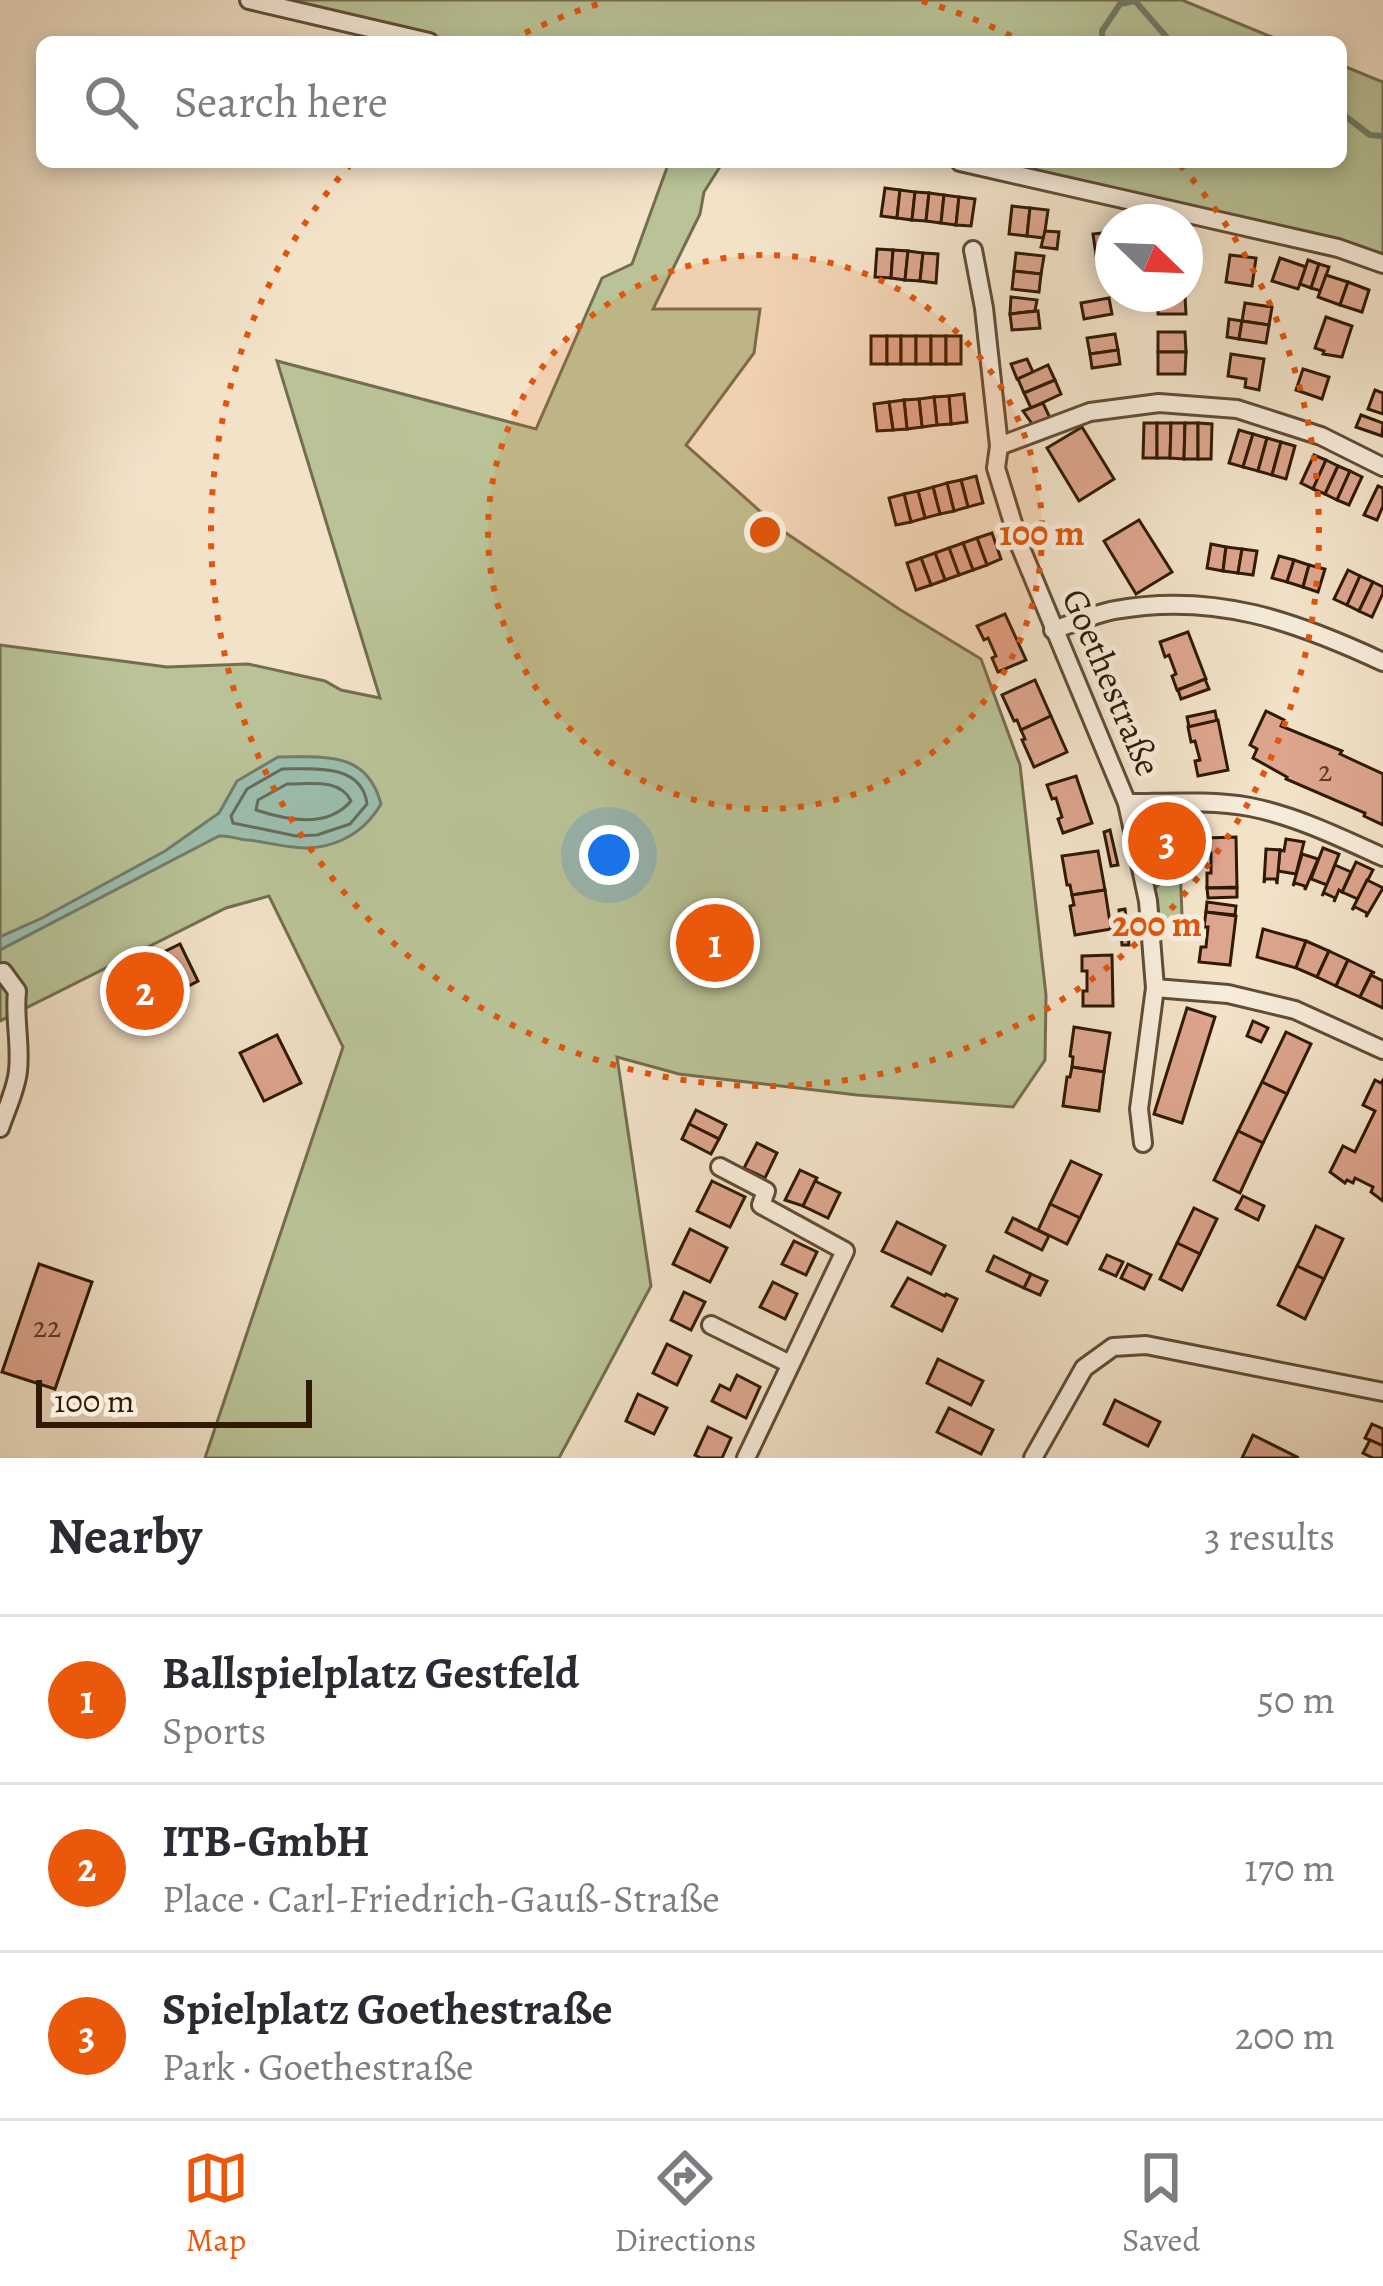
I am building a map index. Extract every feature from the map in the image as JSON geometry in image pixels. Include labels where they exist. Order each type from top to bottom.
[{"type":"street","points":[[249,0],[403,36]]},
{"type":"street","points":[[986,168],[1339,248],[1383,264]]},
{"type":"street","name":"Goethestraße","points":[[973,250],[1000,446],[996,468],[1020,546],[1127,803],[1148,901],[1155,988],[1139,1108],[1143,1143]]},
{"type":"street","points":[[1000,446],[1090,412],[1159,403],[1237,409],[1321,436],[1383,467]]},
{"type":"street","points":[[1053,630],[1113,610],[1205,605],[1278,618],[1383,662]]},
{"type":"street","points":[[1127,803],[1248,807],[1383,857]]},
{"type":"street","points":[[0,1128],[18,1076],[19,1046],[14,1015],[17,991],[1,966]]},
{"type":"street","points":[[1155,988],[1228,994],[1295,1010],[1383,1050]]},
{"type":"street","points":[[720,1167],[766,1191],[761,1205],[844,1251],[746,1458]]},
{"type":"street","points":[[712,1325],[790,1364]]},
{"type":"street","points":[[1033,1458],[1084,1368],[1113,1347],[1146,1345],[1383,1392]]},
{"type":"shaded area","points":[[248,0],[1182,0],[1269,36],[403,36]]},
{"type":"shaded area","points":[[1347,67],[1383,82],[1383,264],[1203,217],[1203,204],[1152,204],[1031,168],[1347,168]]},
{"type":"shaded area","points":[[667,168],[719,168],[653,309],[760,309],[754,353],[686,445],[780,529],[981,659],[1020,765],[1046,995],[1045,1060],[1013,1107],[679,1074],[617,1057],[651,1286],[559,1458],[205,1458],[343,1047],[269,896],[226,908],[0,1021],[0,645],[167,667],[248,664],[380,698],[277,361],[536,429],[602,278],[632,264]]},
{"type":"shaded area","points":[[1149,814],[1178,815],[1182,915],[1172,921],[1160,921],[1155,888],[1162,877]]},
{"type":"water","points":[[278,757],[327,758],[354,765],[374,786],[381,804],[355,833],[320,847],[219,836],[0,950],[0,937],[165,851],[219,813],[237,781]]},
{"type":"building","points":[[885,188],[900,190],[897,218],[881,216]]},
{"type":"building","points":[[900,190],[915,192],[912,220],[897,218]]},
{"type":"building","points":[[915,192],[929,193],[926,221],[912,220]]},
{"type":"building","points":[[929,193],[944,195],[941,223],[926,221]]},
{"type":"building","points":[[944,195],[959,197],[956,225],[941,223]]},
{"type":"building","points":[[959,197],[975,199],[971,226],[956,225]]},
{"type":"building","points":[[1012,206],[1030,208],[1027,236],[1009,234]]},
{"type":"building","points":[[1030,208],[1048,210],[1044,238],[1027,236]]},
{"type":"building","points":[[1045,231],[1059,232],[1057,249],[1041,247]]},
{"type":"building","points":[[877,249],[893,250],[891,278],[875,277]]},
{"type":"building","points":[[893,250],[908,251],[905,280],[891,278]]},
{"type":"building","points":[[908,251],[923,253],[920,281],[905,280]]},
{"type":"building","points":[[923,253],[938,254],[936,283],[920,281]]},
{"type":"building","points":[[1016,253],[1044,256],[1041,274],[1014,271]]},
{"type":"building","points":[[1230,255],[1256,258],[1252,286],[1226,282]]},
{"type":"building","points":[[1280,258],[1306,267],[1298,289],[1272,281]]},
{"type":"building","points":[[1308,260],[1319,264],[1311,288],[1300,284]]},
{"type":"building","points":[[1319,264],[1329,267],[1321,291],[1311,288]]},
{"type":"building","points":[[1014,271],[1041,274],[1039,292],[1012,289]]},
{"type":"building","points":[[1326,275],[1348,282],[1340,305],[1318,297]]},
{"type":"building","points":[[1348,282],[1369,290],[1362,312],[1340,305]]},
{"type":"building","points":[[1011,297],[1037,300],[1035,311],[1010,314]]},
{"type":"building","points":[[1095,300],[1095,312],[1112,314],[1084,319],[1081,303]]},
{"type":"building","points":[[1245,303],[1272,307],[1269,325],[1242,321]]},
{"type":"building","points":[[1038,311],[1040,328],[1012,330],[1010,314]]},
{"type":"building","points":[[1326,317],[1352,326],[1342,357],[1315,348]]},
{"type":"building","points":[[1229,319],[1242,321],[1239,339],[1227,337]]},
{"type":"building","points":[[1242,321],[1269,325],[1266,343],[1239,339]]},
{"type":"building","points":[[1158,332],[1185,332],[1186,352],[1158,352]]},
{"type":"building","points":[[1115,334],[1118,350],[1090,354],[1087,338]]},
{"type":"building","points":[[871,336],[887,336],[887,364],[871,364]]},
{"type":"building","points":[[887,336],[901,336],[901,364],[887,364]]},
{"type":"building","points":[[901,336],[916,336],[916,364],[901,364]]},
{"type":"building","points":[[916,336],[931,336],[931,364],[916,364]]},
{"type":"building","points":[[931,336],[946,336],[946,364],[931,364]]},
{"type":"building","points":[[946,336],[961,336],[961,364],[946,364]]},
{"type":"building","points":[[1118,350],[1120,364],[1092,368],[1090,354]]},
{"type":"building","points":[[1158,352],[1186,352],[1185,374],[1158,374]]},
{"type":"building","points":[[1231,354],[1264,359],[1259,390],[1245,387],[1246,379],[1228,376]]},
{"type":"building","points":[[1027,359],[1033,372],[1017,379],[1011,364]]},
{"type":"building","points":[[1048,365],[1055,380],[1024,393],[1018,379]]},
{"type":"building","points":[[1303,369],[1329,377],[1322,399],[1296,390]]},
{"type":"building","points":[[1055,380],[1061,394],[1031,408],[1024,393]]},
{"type":"building","points":[[1375,390],[1383,393],[1383,414],[1368,409]]},
{"type":"building","points":[[964,394],[967,422],[951,424],[949,396]]},
{"type":"building","points":[[949,396],[951,424],[937,425],[934,397]]},
{"type":"building","points":[[934,397],[937,425],[922,427],[919,399]]},
{"type":"building","points":[[919,399],[922,427],[907,429],[904,400]]},
{"type":"building","points":[[904,400],[907,429],[893,430],[889,402]]},
{"type":"building","points":[[889,402],[893,430],[877,431],[874,404]]},
{"type":"building","points":[[1043,403],[1050,418],[1033,425],[1023,411]]},
{"type":"building","points":[[1361,415],[1383,423],[1382,436],[1356,427]]},
{"type":"building","points":[[1144,423],[1157,423],[1157,458],[1143,458]]},
{"type":"building","points":[[1157,423],[1171,423],[1170,458],[1157,458]]},
{"type":"building","points":[[1171,423],[1185,423],[1184,459],[1170,458]]},
{"type":"building","points":[[1185,423],[1198,423],[1198,459],[1184,459]]},
{"type":"building","points":[[1198,423],[1212,424],[1211,459],[1198,459]]},
{"type":"building","points":[[1082,427],[1114,479],[1079,501],[1047,448]]},
{"type":"building","points":[[1239,430],[1253,434],[1243,467],[1229,463]]},
{"type":"building","points":[[1253,434],[1267,438],[1258,471],[1243,467]]},
{"type":"building","points":[[1267,438],[1281,442],[1272,475],[1258,471]]},
{"type":"building","points":[[1281,442],[1295,446],[1286,479],[1272,475]]},
{"type":"building","points":[[1314,455],[1326,460],[1313,489],[1301,483]]},
{"type":"building","points":[[1326,460],[1338,466],[1325,494],[1313,489]]},
{"type":"building","points":[[1338,466],[1350,471],[1337,500],[1325,494]]},
{"type":"building","points":[[1350,471],[1362,477],[1349,505],[1337,500]]},
{"type":"building","points":[[976,476],[983,503],[968,507],[961,480]]},
{"type":"building","points":[[961,480],[968,507],[954,511],[947,483]]},
{"type":"building","points":[[947,483],[954,511],[940,514],[933,487]]},
{"type":"building","points":[[1378,486],[1383,488],[1383,506],[1377,520],[1364,515]]},
{"type":"building","points":[[933,487],[940,514],[925,518],[918,491]]},
{"type":"building","points":[[918,491],[925,518],[911,522],[904,494]]},
{"type":"building","points":[[904,494],[911,522],[896,525],[889,498]]},
{"type":"building","points":[[1139,520],[1172,572],[1136,594],[1104,541]]},
{"type":"building","points":[[992,533],[1001,559],[987,565],[977,538]]},
{"type":"building","points":[[977,538],[987,565],[973,570],[963,543]]},
{"type":"building","points":[[963,543],[973,570],[959,575],[949,548]]},
{"type":"building","points":[[1211,544],[1226,547],[1223,571],[1207,568]]},
{"type":"building","points":[[1226,547],[1242,549],[1238,573],[1223,571]]},
{"type":"building","points":[[949,548],[959,575],[945,580],[935,553]]},
{"type":"building","points":[[1242,549],[1257,551],[1253,575],[1238,573]]},
{"type":"building","points":[[935,553],[945,580],[931,585],[921,558]]},
{"type":"building","points":[[1279,556],[1294,560],[1287,582],[1272,578]]},
{"type":"building","points":[[921,558],[931,585],[916,590],[907,563]]},
{"type":"building","points":[[1294,560],[1309,565],[1303,587],[1287,582]]},
{"type":"building","points":[[1309,565],[1325,569],[1318,592],[1303,587]]},
{"type":"building","points":[[1348,570],[1360,576],[1347,605],[1334,599]]},
{"type":"building","points":[[1360,576],[1373,582],[1359,611],[1347,605]]},
{"type":"building","points":[[1373,582],[1383,587],[1383,593],[1372,617],[1359,611]]},
{"type":"building","points":[[1005,614],[1026,660],[998,672],[988,638],[984,640],[977,626]]},
{"type":"building","points":[[1188,632],[1206,679],[1177,690],[1172,676],[1176,674],[1160,642]]},
{"type":"building","points":[[1205,679],[1209,689],[1181,699],[1178,690]]},
{"type":"building","points":[[1035,680],[1051,716],[1021,730],[1002,695]]},
{"type":"building","points":[[1215,711],[1217,721],[1189,727],[1187,717]]},
{"type":"building","points":[[1266,711],[1284,720],[1281,726],[1383,774],[1383,825],[1253,758],[1257,749],[1250,745]]},
{"type":"building","points":[[1051,716],[1067,752],[1034,767],[1021,730]]},
{"type":"building","points":[[1218,720],[1228,770],[1198,776],[1195,761],[1200,760],[1188,727]]},
{"type":"building","points":[[1076,776],[1092,823],[1063,833],[1056,798],[1052,799],[1047,785]]},
{"type":"building","points":[[1110,830],[1118,865],[1111,866],[1104,832]]},
{"type":"building","points":[[1236,837],[1237,887],[1207,888],[1211,853],[1206,853],[1206,838]]},
{"type":"building","points":[[1286,839],[1304,842],[1296,874],[1278,871]]},
{"type":"building","points":[[1323,848],[1339,854],[1327,885],[1311,879]]},
{"type":"building","points":[[1266,849],[1280,850],[1277,884],[1276,879],[1264,883]]},
{"type":"building","points":[[1098,851],[1105,890],[1072,895],[1062,856]]},
{"type":"building","points":[[1302,854],[1318,859],[1305,890],[1305,886],[1293,886]]},
{"type":"building","points":[[1356,862],[1373,870],[1358,899],[1342,892]]},
{"type":"building","points":[[1335,865],[1351,872],[1334,902],[1335,898],[1322,896]]},
{"type":"building","points":[[1367,880],[1383,888],[1366,917],[1367,913],[1355,907],[1352,910]]},
{"type":"building","points":[[1207,888],[1237,888],[1237,897],[1208,898]]},
{"type":"building","points":[[1105,890],[1111,929],[1075,935],[1072,895]]},
{"type":"building","points":[[1207,902],[1236,906],[1235,915],[1206,912]]},
{"type":"building","points":[[1125,909],[1129,945],[1122,945],[1119,910]]},
{"type":"building","points":[[1206,912],[1236,916],[1230,965],[1199,962],[1201,947],[1206,947]]},
{"type":"building","points":[[1263,929],[1306,941],[1296,968],[1257,957]]},
{"type":"building","points":[[1306,941],[1329,951],[1317,977],[1296,968]]},
{"type":"building","points":[[180,944],[198,981],[125,1019],[107,980]]},
{"type":"building","points":[[1329,951],[1348,960],[1336,986],[1317,977]]},
{"type":"building","points":[[1112,955],[1113,1006],[1083,1006],[1087,971],[1082,971],[1082,956]]},
{"type":"building","points":[[1348,960],[1375,973],[1360,997],[1336,986]]},
{"type":"building","points":[[1371,975],[1383,981],[1383,1008],[1360,997]]},
{"type":"building","points":[[1187,1008],[1215,1017],[1182,1123],[1154,1114]]},
{"type":"building","points":[[1253,1021],[1268,1028],[1261,1042],[1247,1036]]},
{"type":"building","points":[[1074,1027],[1110,1033],[1104,1072],[1072,1067]]},
{"type":"building","points":[[1286,1032],[1311,1044],[1287,1094],[1262,1082]]},
{"type":"building","points":[[277,1035],[301,1083],[264,1101],[240,1053]]},
{"type":"building","points":[[1072,1067],[1104,1072],[1099,1111],[1063,1106]]},
{"type":"building","points":[[1375,1080],[1383,1080],[1383,1201],[1371,1192],[1373,1187],[1355,1178],[1345,1183],[1330,1172],[1343,1146],[1355,1152],[1375,1111],[1363,1105]]},
{"type":"building","points":[[1262,1082],[1287,1094],[1263,1143],[1238,1131]]},
{"type":"building","points":[[696,1110],[726,1125],[719,1139],[689,1124]]},
{"type":"building","points":[[689,1124],[719,1139],[711,1154],[682,1139]]},
{"type":"building","points":[[1238,1131],[1263,1143],[1240,1193],[1214,1180]]},
{"type":"building","points":[[757,1143],[777,1153],[765,1178],[744,1168]]},
{"type":"building","points":[[1071,1161],[1101,1175],[1080,1218],[1050,1204]]},
{"type":"building","points":[[800,1170],[817,1178],[803,1206],[785,1200]]},
{"type":"building","points":[[712,1181],[745,1197],[730,1227],[697,1211]]},
{"type":"building","points":[[815,1181],[840,1193],[828,1218],[803,1206]]},
{"type":"building","points":[[1243,1196],[1264,1206],[1258,1220],[1236,1209]]},
{"type":"building","points":[[1050,1204],[1080,1218],[1067,1244],[1038,1230]]},
{"type":"building","points":[[1194,1208],[1217,1219],[1200,1254],[1177,1243]]},
{"type":"building","points":[[1013,1218],[1049,1236],[1042,1250],[1006,1232]]},
{"type":"building","points":[[897,1222],[945,1246],[931,1274],[882,1251]]},
{"type":"building","points":[[1316,1226],[1343,1239],[1324,1279],[1297,1266]]},
{"type":"building","points":[[690,1229],[727,1248],[710,1282],[673,1264]]},
{"type":"building","points":[[794,1241],[817,1252],[806,1275],[782,1264]]},
{"type":"building","points":[[1177,1243],[1200,1254],[1182,1290],[1160,1279]]},
{"type":"building","points":[[1107,1255],[1123,1262],[1116,1276],[1100,1269]]},
{"type":"building","points":[[994,1256],[1031,1274],[1024,1288],[987,1271]]},
{"type":"building","points":[[39,1264],[92,1282],[55,1389],[2,1372]]},
{"type":"building","points":[[1128,1264],[1151,1275],[1144,1289],[1121,1278]]},
{"type":"building","points":[[1297,1266],[1324,1279],[1305,1319],[1278,1305]]},
{"type":"building","points":[[1031,1274],[1047,1281],[1040,1295],[1024,1288]]},
{"type":"building","points":[[908,1278],[957,1299],[942,1331],[892,1306]]},
{"type":"building","points":[[773,1282],[797,1294],[785,1319],[760,1307]]},
{"type":"building","points":[[684,1292],[705,1302],[691,1330],[671,1320]]},
{"type":"building","points":[[667,1344],[691,1356],[677,1385],[653,1373]]},
{"type":"building","points":[[938,1359],[983,1381],[971,1405],[927,1383]]},
{"type":"building","points":[[737,1375],[760,1387],[746,1418],[712,1401],[720,1385],[730,1390]]},
{"type":"building","points":[[638,1394],[667,1408],[654,1434],[626,1421]]},
{"type":"building","points":[[1115,1400],[1160,1422],[1148,1446],[1104,1424]]},
{"type":"building","points":[[949,1408],[993,1430],[981,1454],[937,1432]]},
{"type":"building","points":[[1372,1424],[1383,1429],[1383,1446],[1365,1438]]},
{"type":"building","points":[[708,1427],[731,1438],[722,1458],[695,1455]]},
{"type":"building","points":[[1253,1435],[1297,1457],[1242,1458]]},
{"type":"building","points":[[1370,1440],[1383,1446],[1383,1458],[1363,1453]]},
{"type":"waterway","points":[[1102,36],[1120,4],[1135,1],[1166,36]]},
{"type":"waterway","points":[[1347,118],[1370,135],[1383,136]]},
{"type":"place","name":"Spielplatz Goethestraße","points":[[1167,841]]},
{"type":"place","name":"Ballspielplatz Gestfeld","points":[[715,943]]},
{"type":"place","name":"ITB-GmbH","points":[[145,991]]}]
